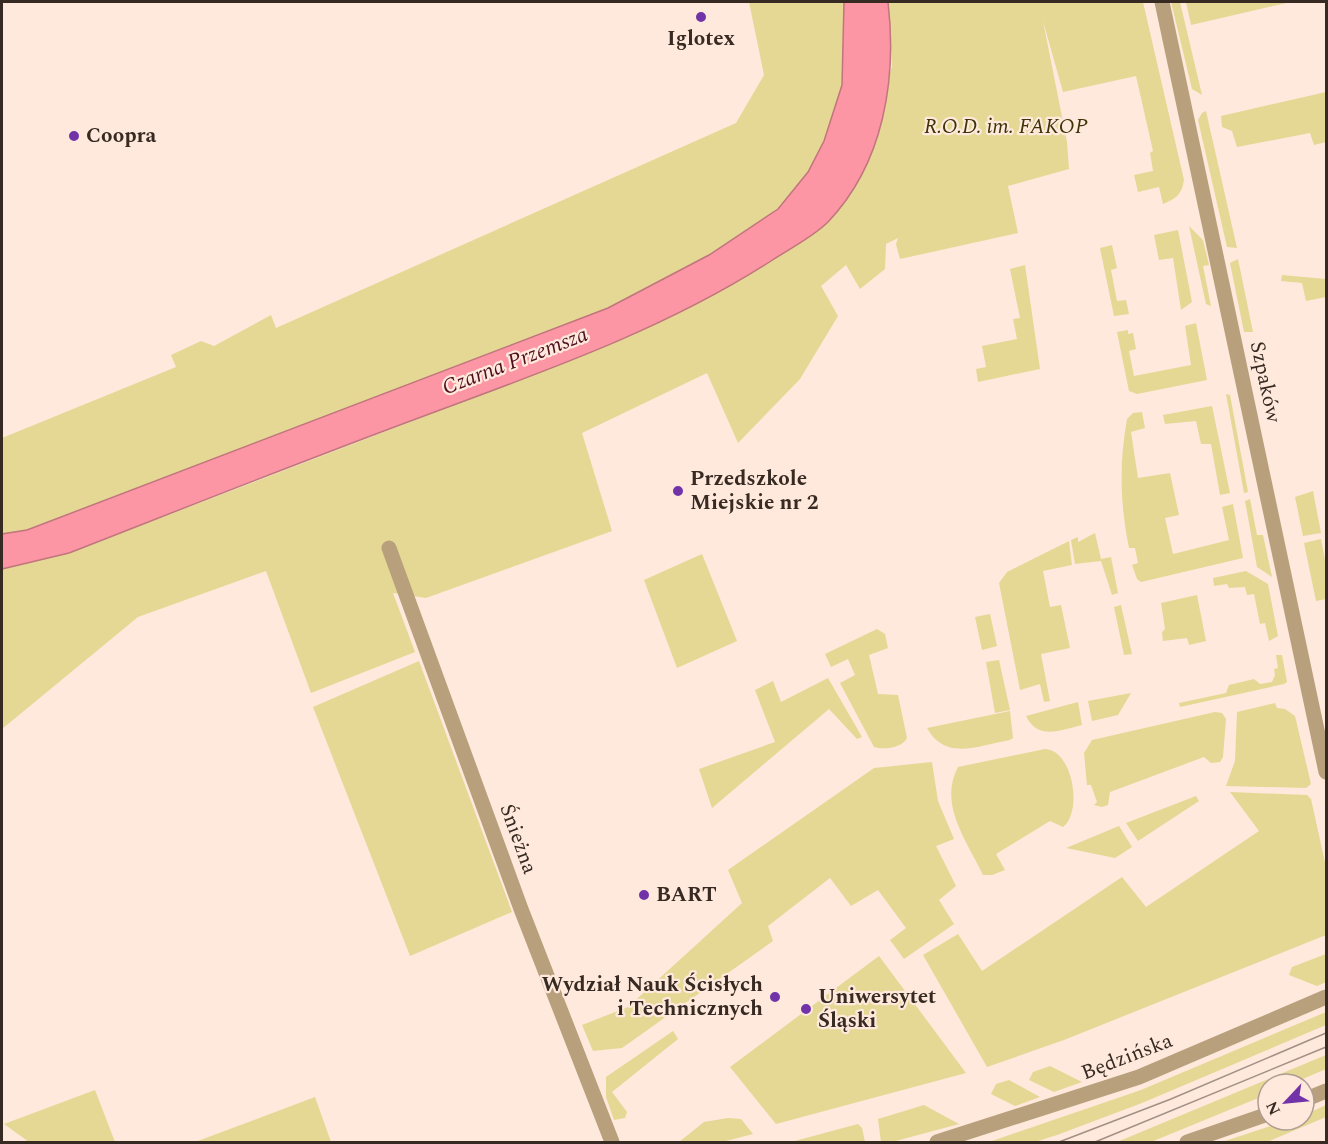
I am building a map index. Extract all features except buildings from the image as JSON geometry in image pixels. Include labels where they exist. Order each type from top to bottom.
[{"type":"street","name":"Szpaków","points":[[1162,2],[1326,772]]},
{"type":"street","name":"Śnieżna","points":[[388,548],[521,909],[612,1143]]},
{"type":"street","name":"Będzińska","points":[[938,1143],[1139,1077],[1326,997]]},
{"type":"street","points":[[1187,1143],[1256,1118]]},
{"type":"green space","points":[[749,2],[844,2],[845,7],[842,85],[824,141],[808,172],[778,209],[709,255],[608,308],[27,530],[2,534],[2,438],[176,367],[171,355],[201,341],[214,346],[271,315],[276,328],[736,123],[764,75]]},
{"type":"green space","name":"R.O.D. im. FAKOP","points":[[888,2],[1143,2],[1184,180],[1182,189],[1175,198],[1163,204],[1159,187],[1138,192],[1134,175],[1153,171],[1150,153],[1153,151],[1136,76],[1063,92],[1043,21],[1067,142],[1069,169],[1008,186],[1018,233],[900,259],[896,244],[898,238],[886,244],[885,269],[860,289],[846,265],[821,286],[838,316],[800,379],[738,443],[707,373],[582,433],[612,531],[426,598],[393,593],[415,652],[311,693],[266,571],[138,617],[2,729],[2,569],[69,553],[600,349],[746,277],[827,223],[892,67]]},
{"type":"green space","points":[[1171,2],[1180,2],[1202,95],[1192,89]]},
{"type":"green space","points":[[1186,2],[1291,2],[1191,25]]},
{"type":"green space","points":[[1326,92],[1326,142],[1314,145],[1310,133],[1237,147],[1232,131],[1222,127],[1221,116]]},
{"type":"green space","points":[[1206,111],[1237,248],[1227,247],[1198,120]]},
{"type":"green space","points":[[1189,226],[1203,240],[1209,265],[1203,266],[1211,306],[1206,304]]},
{"type":"green space","points":[[1178,230],[1192,302],[1181,310],[1173,258],[1159,260],[1154,235]]},
{"type":"green space","points":[[1112,245],[1117,268],[1111,270],[1117,301],[1126,300],[1129,314],[1114,316],[1100,248]]},
{"type":"green space","points":[[1238,259],[1253,332],[1244,332],[1230,263]]},
{"type":"green space","points":[[1025,265],[1040,369],[978,382],[976,369],[986,367],[982,346],[1017,339],[1013,319],[1020,318],[1010,269]]},
{"type":"green space","points":[[1282,275],[1326,279],[1326,297],[1306,301],[1302,283],[1281,281]]},
{"type":"green space","points":[[1196,323],[1207,380],[1137,394],[1129,391],[1117,332],[1128,330],[1128,334],[1133,333],[1136,349],[1129,351],[1134,376],[1191,365],[1185,326]]},
{"type":"green space","points":[[1226,394],[1230,395],[1248,492],[1244,493]]},
{"type":"green space","points":[[1212,406],[1230,493],[1220,495],[1211,444],[1201,444],[1196,421],[1165,424],[1163,415]]},
{"type":"green space","points":[[1142,412],[1145,428],[1131,432],[1138,478],[1170,473],[1179,515],[1165,518],[1173,554],[1229,540],[1222,507],[1233,504],[1243,558],[1141,582],[1137,579],[1132,565],[1138,563],[1135,548],[1129,548],[1124,515],[1122,468],[1127,419],[1133,413]]},
{"type":"green space","points":[[1313,491],[1321,533],[1303,536],[1295,497]]},
{"type":"green space","points":[[1250,499],[1257,535],[1263,535],[1272,577],[1257,567],[1245,501]]},
{"type":"green space","points":[[1095,533],[1101,559],[1111,557],[1118,593],[1112,595],[1101,561],[1075,564],[1071,540],[1078,537],[1078,542]]},
{"type":"green space","points":[[1321,539],[1326,565],[1326,599],[1316,601],[1304,543]]},
{"type":"green space","points":[[1069,541],[1072,565],[1043,571],[1050,607],[1061,605],[1070,648],[1041,654],[1050,701],[1044,702],[1040,684],[1020,690],[999,583],[1007,572]]},
{"type":"green space","points":[[702,554],[737,641],[677,668],[644,580]]},
{"type":"green space","points":[[1246,571],[1268,584],[1278,636],[1269,641],[1265,623],[1260,624],[1254,594],[1247,595],[1245,587],[1229,588],[1227,584],[1214,586],[1213,578]]},
{"type":"green space","points":[[1197,595],[1206,641],[1189,645],[1187,638],[1163,641],[1162,632],[1165,629],[1161,603]]},
{"type":"green space","points":[[1121,605],[1132,654],[1124,655],[1114,607]]},
{"type":"green space","points":[[990,614],[997,646],[982,650],[975,617]]},
{"type":"green space","points":[[877,629],[885,634],[888,648],[869,655],[878,694],[898,695],[907,738],[901,744],[888,748],[874,747],[840,683],[855,675],[848,659],[831,667],[825,654]]},
{"type":"green space","points":[[1276,655],[1282,655],[1287,682],[1284,684],[1180,707],[1179,703],[1226,693],[1229,685],[1254,679],[1260,684],[1272,682],[1275,675],[1274,669],[1278,668]]},
{"type":"green space","points":[[999,660],[1010,710],[995,713],[986,662]]},
{"type":"green space","points":[[419,661],[512,912],[410,956],[313,707]]},
{"type":"green space","points":[[828,678],[862,737],[857,739],[829,709],[712,808],[699,769],[775,742],[755,690],[773,681],[781,702]]},
{"type":"green space","points":[[1131,693],[1118,715],[1092,721],[1088,701]]},
{"type":"green space","points":[[1078,702],[1082,725],[1058,731],[1043,731],[1031,724],[1026,716]]},
{"type":"green space","points":[[1275,703],[1277,708],[1285,709],[1295,716],[1311,784],[1306,788],[1226,786],[1235,761],[1237,712]]},
{"type":"green space","points":[[1010,711],[1013,738],[987,745],[964,749],[953,748],[944,745],[927,728]]},
{"type":"green space","points":[[1215,712],[1222,713],[1226,719],[1223,757],[1220,762],[1211,763],[1204,757],[1110,792],[1108,805],[1102,807],[1094,805],[1097,802],[1091,785],[1087,785],[1084,753],[1092,740]]},
{"type":"green space","points":[[1045,749],[1055,752],[1068,770],[1073,796],[1073,809],[1069,819],[1063,827],[1050,821],[996,854],[1005,870],[992,875],[983,875],[963,836],[953,808],[951,795],[958,767]]},
{"type":"green space","points":[[932,762],[938,801],[954,839],[936,846],[956,886],[939,900],[954,924],[904,959],[890,940],[906,928],[878,890],[851,906],[830,878],[768,926],[773,941],[622,1048],[593,1051],[582,1025],[628,1007],[742,903],[728,870],[874,768]]},
{"type":"green space","points":[[1230,792],[1307,795],[1311,799],[1326,867],[1326,935],[1064,1040],[987,1067],[923,955],[958,934],[982,971],[1122,877],[1146,907],[1259,831]]},
{"type":"green space","points":[[1196,796],[1199,801],[1138,841],[1126,823]]},
{"type":"green space","points":[[1119,826],[1132,847],[1115,858],[1066,848]]},
{"type":"green space","points":[[1326,954],[1326,982],[1317,986],[1289,975],[1292,967]]},
{"type":"green space","points":[[879,956],[966,1073],[776,1124],[730,1067]]},
{"type":"green space","points":[[1326,1012],[1326,1025],[1142,1103],[1035,1142],[989,1142],[1141,1090]]},
{"type":"green space","points":[[673,1031],[678,1039],[612,1092],[627,1112],[625,1118],[614,1120],[606,1097],[606,1077]]},
{"type":"green space","points":[[1326,1055],[1326,1069],[1316,1073],[1285,1072]]},
{"type":"green space","points":[[1050,1066],[1082,1082],[1054,1092],[1029,1080],[1033,1072]]},
{"type":"green space","points":[[1009,1080],[1040,1097],[1015,1106],[991,1094],[996,1084]]},
{"type":"green space","points":[[1256,1084],[1256,1099],[1151,1142],[1117,1142]]},
{"type":"green space","points":[[95,1090],[115,1142],[29,1142],[4,1124]]},
{"type":"green space","points":[[315,1097],[331,1142],[195,1142]]},
{"type":"green space","points":[[924,1105],[959,1124],[892,1142],[881,1142],[878,1119]]},
{"type":"green space","points":[[1326,1105],[1326,1117],[1316,1121],[1316,1110]]},
{"type":"green space","points":[[728,1118],[741,1119],[753,1134],[722,1142],[679,1142],[704,1122]]},
{"type":"green space","points":[[858,1124],[862,1128],[865,1142],[791,1142]]},
{"type":"green space","points":[[1256,1131],[1291,1132],[1267,1142],[1222,1142]]},
{"type":"water","name":"Czarna Przemsza","points":[[844,2],[888,2],[890,61],[888,90],[874,147],[862,174],[847,199],[828,222],[808,238],[730,286],[602,348],[69,553],[2,569],[2,534],[27,530],[608,308],[709,255],[778,209],[808,172],[824,141],[842,85]]},
{"type":"tram line","points":[[1059,1142],[1171,1099],[1326,1033]]},
{"type":"tram line","points":[[1095,1142],[1326,1047]]},
{"type":"place","name":"Iglotex","points":[[701,17]]},
{"type":"place","name":"Coopra","points":[[74,136]]},
{"type":"place","name":"Przedszkole Miejskie nr 2","points":[[678,491]]},
{"type":"place","name":"BART","points":[[644,895]]},
{"type":"place","name":"Wydział Nauk Ścisłych i Technicznych","points":[[775,997]]},
{"type":"place","name":"Uniwersytet Śląski","points":[[806,1009]]}]
